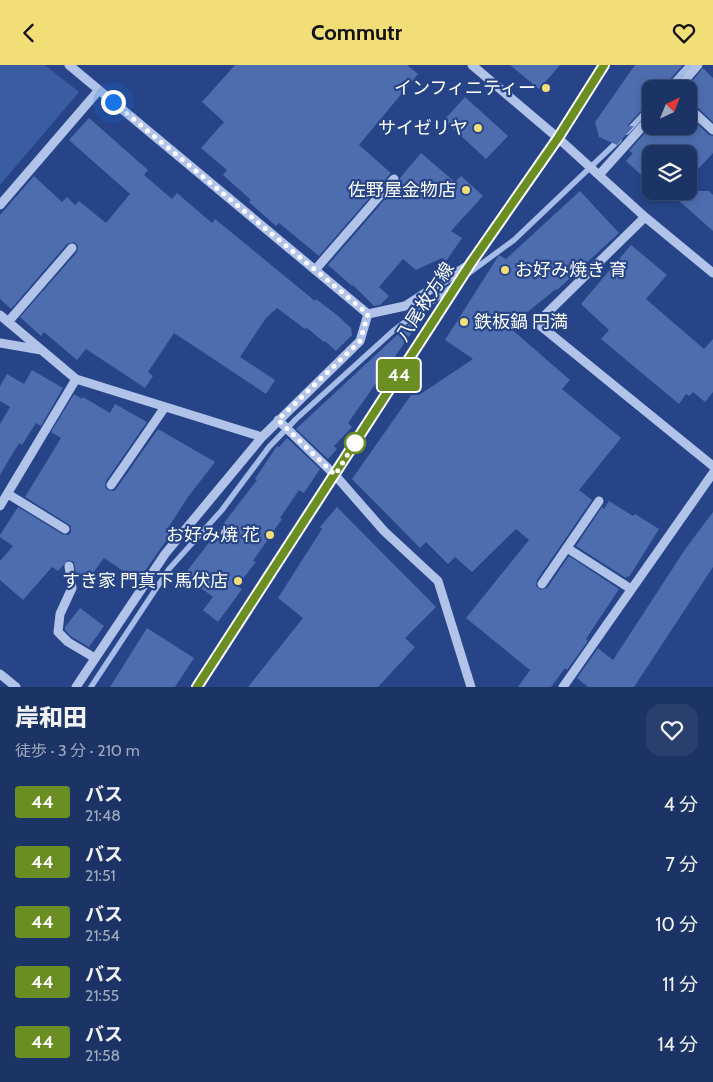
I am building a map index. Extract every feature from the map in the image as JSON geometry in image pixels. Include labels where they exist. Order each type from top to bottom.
[{"type":"main road","name":"八尾枚方線","points":[[197,687],[471,263],[558,138],[604,65]]},
{"type":"street","points":[[69,65],[368,314]]},
{"type":"street","points":[[472,65],[558,138],[645,217],[713,273]]},
{"type":"street","points":[[685,80],[698,65]]},
{"type":"street","points":[[0,205],[99,90]]},
{"type":"street","points":[[698,116],[713,130]]},
{"type":"street","points":[[600,175],[642,127]]},
{"type":"street","points":[[315,270],[394,179]]},
{"type":"street","points":[[645,217],[537,323],[713,467]]},
{"type":"street","points":[[8,323],[72,248]]},
{"type":"street","points":[[368,314],[405,306],[471,263]]},
{"type":"street","points":[[76,687],[166,554],[262,437],[360,341],[368,314]]},
{"type":"street","points":[[0,315],[76,379],[262,437]]},
{"type":"street","points":[[0,343],[42,351]]},
{"type":"street","points":[[0,506],[76,379]]},
{"type":"street","points":[[110,485],[165,407]]},
{"type":"street","points":[[278,420],[335,475],[384,531],[438,581],[472,687]]},
{"type":"street","points":[[563,687],[713,473]]},
{"type":"street","points":[[8,493],[65,529]]},
{"type":"street","points":[[542,584],[600,501]]},
{"type":"street","points":[[567,548],[631,589]]},
{"type":"street","points":[[69,566],[72,588],[60,614],[58,632],[68,642],[95,658]]},
{"type":"street","points":[[0,673],[16,687]]},
{"type":"shaded area","points":[[0,65],[45,65],[79,92],[0,185]]},
{"type":"building","points":[[235,65],[407,65],[418,74],[359,145],[391,173],[319,256],[279,223],[276,226],[249,202],[251,200],[223,175],[227,170],[201,148],[224,122],[202,102]]},
{"type":"building","points":[[510,65],[560,65],[539,89]]},
{"type":"building","points":[[635,65],[683,65],[669,80],[642,80],[642,110],[627,126],[634,126],[617,145],[599,137],[595,122]]},
{"type":"building","points":[[703,68],[713,78],[713,122],[698,108],[698,80],[693,80]]},
{"type":"building","points":[[465,97],[508,136],[486,159],[444,120]]},
{"type":"building","points":[[89,118],[148,170],[144,175],[172,199],[177,193],[212,223],[215,219],[315,301],[316,299],[337,315],[351,328],[352,335],[336,351],[325,341],[277,308],[266,318],[240,357],[275,380],[266,394],[174,333],[148,372],[153,376],[145,388],[86,349],[77,360],[44,332],[41,336],[20,317],[77,252],[78,246],[74,242],[67,244],[11,309],[0,299],[0,215],[34,176],[62,202],[67,197],[75,205],[79,201],[106,223],[130,194],[69,140]]},
{"type":"building","points":[[698,125],[709,135],[713,136],[713,153],[697,170],[697,145],[642,145],[642,176],[626,161],[633,153],[629,151],[643,135],[698,135]]},
{"type":"building","points":[[421,153],[455,182],[461,176],[483,196],[451,231],[462,238],[446,261],[442,258],[416,270],[403,259],[379,287],[389,296],[380,305],[374,306],[353,285],[328,265],[399,183],[400,178]]},
{"type":"building","points":[[580,191],[619,233],[557,290],[509,327],[570,380],[562,389],[621,438],[579,490],[592,500],[537,580],[536,586],[541,590],[547,588],[569,556],[619,589],[586,639],[588,641],[567,670],[565,668],[551,687],[518,687],[530,670],[466,618],[529,540],[516,529],[472,572],[455,557],[448,564],[426,542],[420,548],[352,479],[411,395],[419,395],[473,359],[445,340],[499,255],[506,259]]},
{"type":"building","points":[[697,191],[709,191],[713,195],[713,231],[678,200],[697,200]]},
{"type":"building","points":[[631,245],[667,275],[646,299],[704,349],[713,339],[713,392],[705,402],[693,392],[689,396],[686,394],[679,404],[601,339],[609,330],[581,304]]},
{"type":"building","points":[[410,323],[415,328],[348,423],[352,427],[334,446],[337,449],[328,459],[296,429]]},
{"type":"building","points":[[32,370],[63,388],[41,426],[36,423],[22,445],[19,443],[0,475],[0,424],[10,407],[0,401],[0,386],[7,374],[24,384]]},
{"type":"building","points":[[74,394],[82,399],[83,397],[110,413],[115,404],[147,422],[106,481],[105,487],[108,490],[113,491],[116,489],[158,429],[215,462],[188,497],[166,531],[170,535],[138,581],[104,558],[87,581],[76,574],[74,562],[68,560],[58,571],[52,567],[23,600],[0,580],[0,561],[13,546],[0,537],[0,535],[18,507],[62,534],[68,535],[71,532],[71,526],[25,497],[61,438],[51,432]]},
{"type":"building","points":[[287,438],[320,469],[304,493],[299,490],[280,518],[282,519],[253,561],[256,562],[237,586],[242,589],[218,622],[203,610],[213,597],[184,575],[257,480],[255,479],[277,446],[279,447]]},
{"type":"building","points":[[609,501],[659,529],[629,577],[627,576],[626,578],[576,546],[602,507],[604,509]]},
{"type":"building","points":[[337,507],[436,607],[405,638],[415,647],[378,687],[248,687],[303,618],[278,598],[322,529],[320,527]]},
{"type":"building","points":[[713,512],[713,567],[634,687],[588,687],[577,678],[598,648],[613,660],[686,548]]},
{"type":"building","points":[[80,608],[104,626],[89,647],[72,637],[65,630],[65,627]]},
{"type":"building","points":[[147,628],[194,658],[175,687],[110,687]]},
{"type":"waterway","points":[[675,80],[689,65]]},
{"type":"waterway","points":[[627,132],[642,116]]},
{"type":"waterway","points":[[469,273],[514,240],[619,140]]},
{"type":"waterway","points":[[91,687],[169,569],[222,510],[269,447],[296,419],[393,331],[450,288]]},
{"type":"bus line","name":"44","points":[[197,687],[471,263],[558,138],[604,65]]},
{"type":"place","name":"インフィニティー","points":[[546,88]]},
{"type":"place","name":"サイゼリヤ","points":[[478,128]]},
{"type":"place","name":"佐野屋金物店","points":[[466,190]]},
{"type":"place","name":"お好み焼き 育","points":[[505,270]]},
{"type":"place","name":"鉄板鍋 円満","points":[[464,322]]},
{"type":"place","name":"お好み焼 花","points":[[270,535]]},
{"type":"place","name":"すき家 門真下馬伏店","points":[[238,581]]},
{"type":"route","points":[[113,102],[368,314],[360,341],[278,420],[335,475],[355,443]]}]
